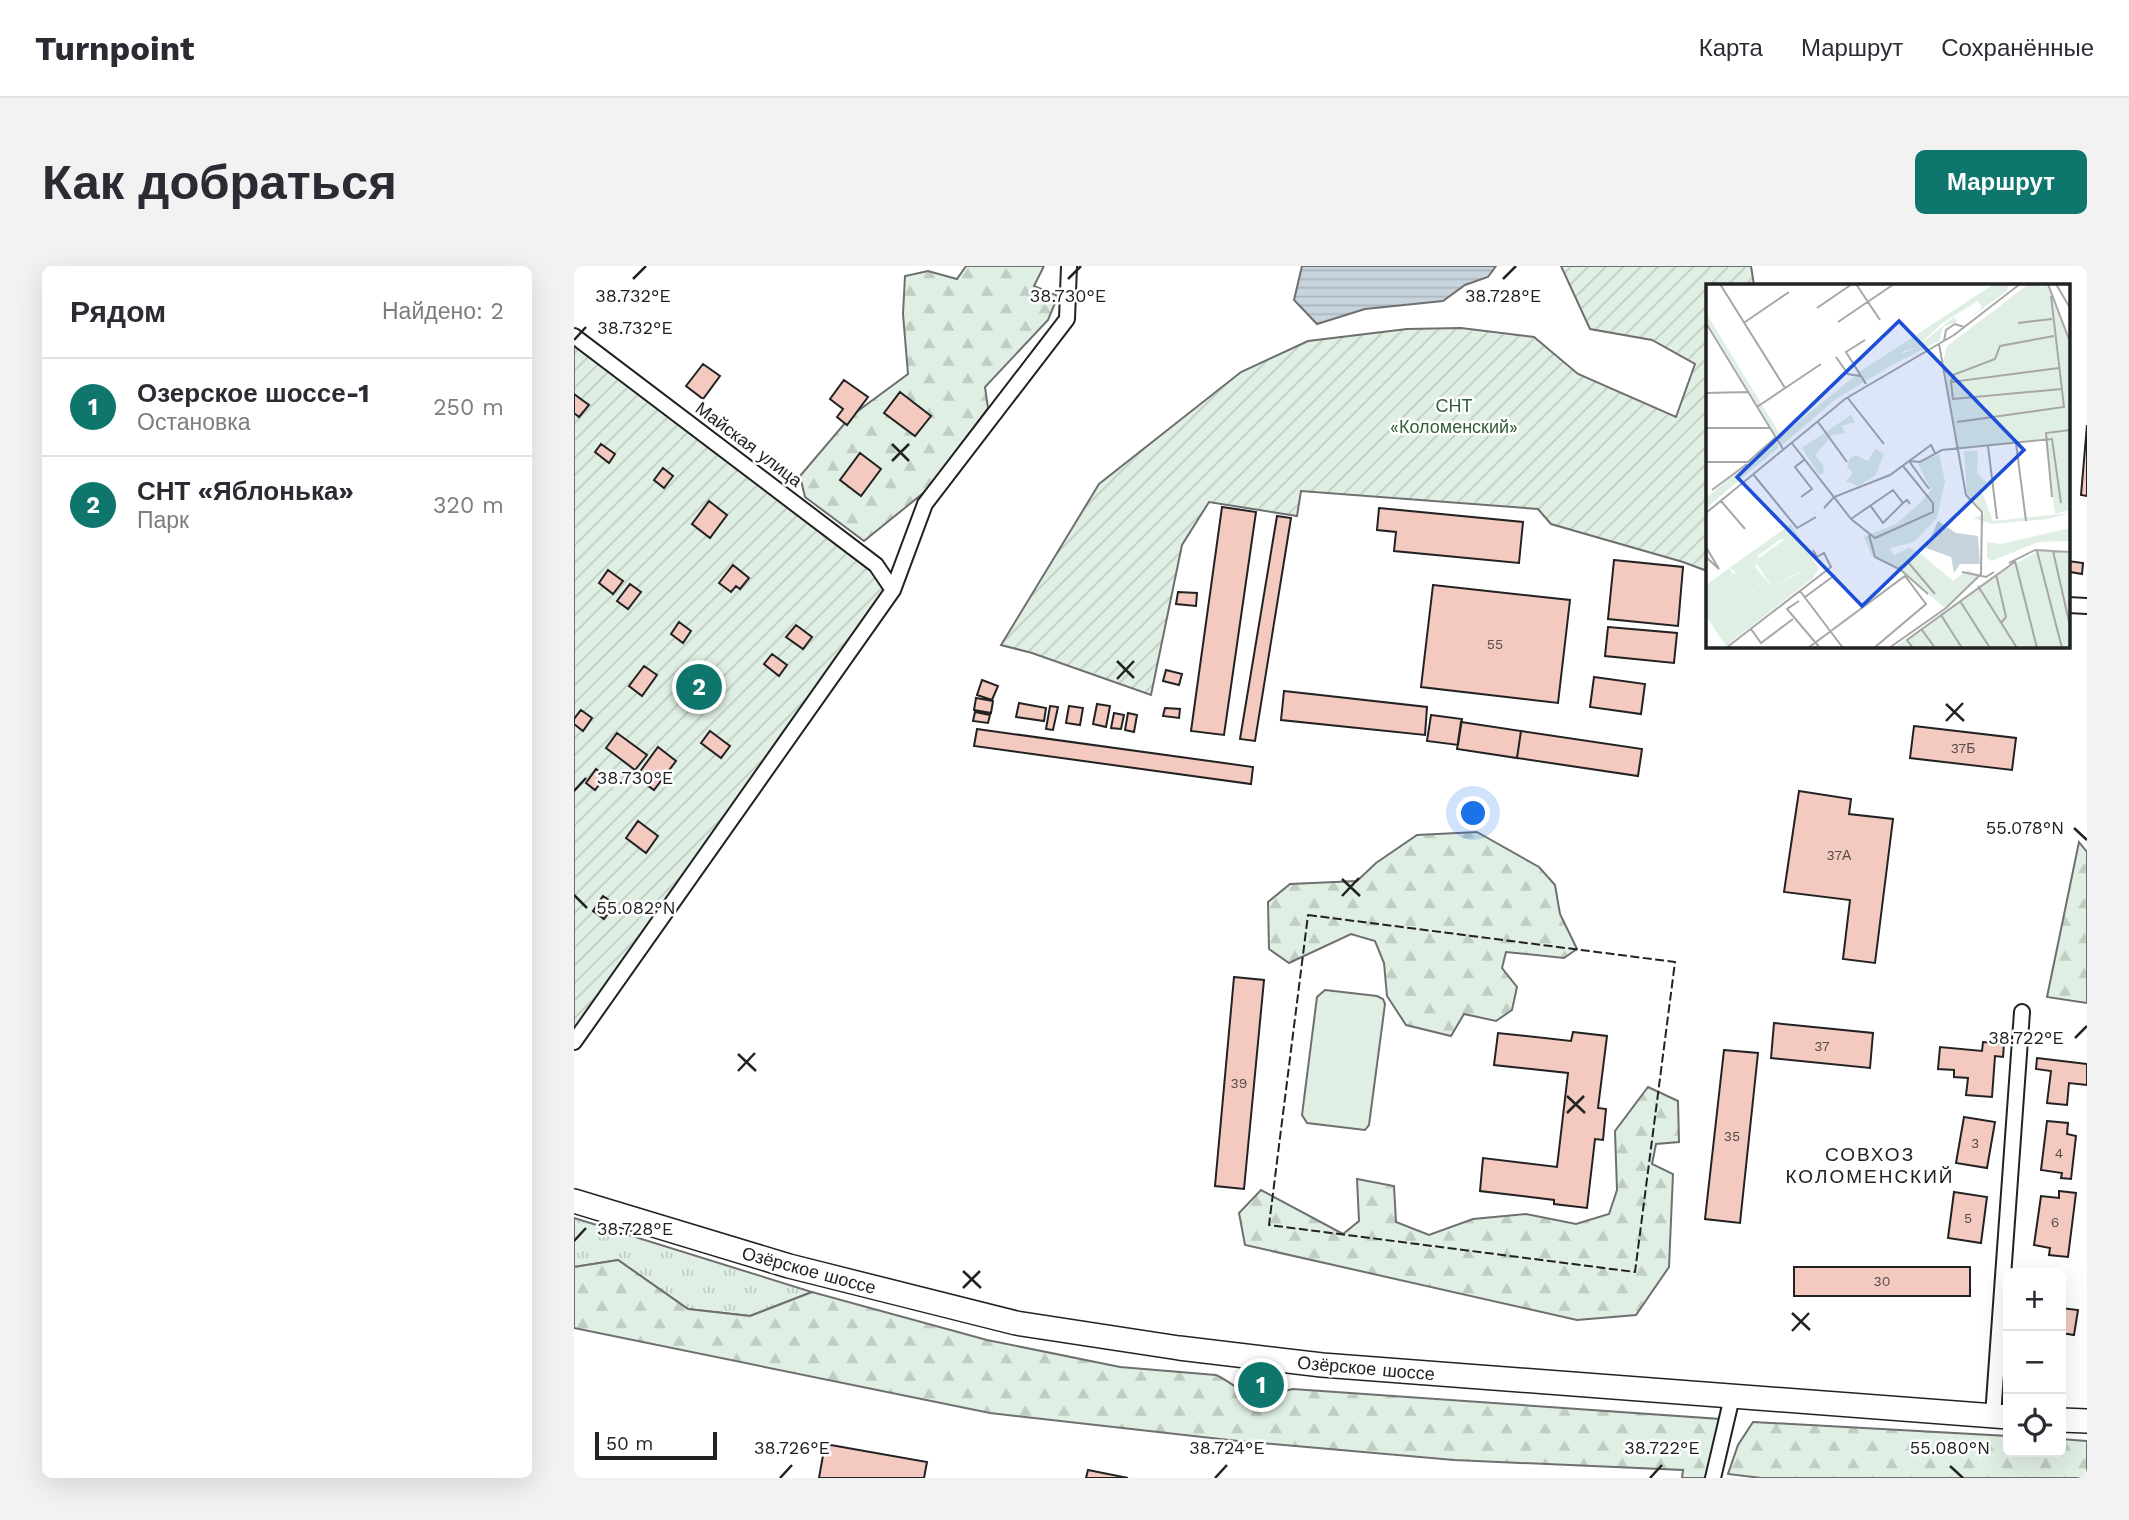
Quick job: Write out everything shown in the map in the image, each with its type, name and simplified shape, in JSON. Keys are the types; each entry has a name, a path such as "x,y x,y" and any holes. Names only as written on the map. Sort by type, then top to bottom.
{"main road":[{"name":"Озёрское шоссе","path":"574,1201 789,1266 1016,1323 1259,1359 2001,1416"},
{"path":"2066,1420 2087,1421"}],"street":[{"path":"574,1042 893,590 925,504 1066,319 1069,266"},
{"name":"Майская улица","path":"574,336 876,565 893,590"},
{"path":"2001,1416 2022,1012"},
{"path":"1713,1478 1732,1397"}],"green space":[{"path":"966,266 1044,266 1034,286 1058,296 1048,320 985,387 988,408 927,490 864,541 805,497 800,476 851,416 908,374 903,314 905,276 928,271 957,279"},
{"name":"СНТ «Коломенский»","path":"1561,266 1751,266 1754,284 1706,284 1706,571 1551,524 1538,509 1301,491 1297,516 1209,502 1182,545 1151,695 1032,653 1001,645 1099,484 1241,372 1308,341 1407,329 1461,328 1534,337 1578,374 1676,417 1695,364 1652,340 1590,329"},
{"path":"574,336 876,565 893,590 574,1042"},
{"path":"1477,832 1539,867 1555,885 1560,914 1577,949 1564,958 1506,952 1502,968 1517,987 1512,1010 1496,1021 1464,1014 1451,1036 1406,1025 1387,996 1384,963 1375,941 1351,934 1289,963 1269,949 1268,902 1290,884 1357,881 1376,863 1417,835"},
{"path":"2079,842 2087,852 2087,1003 2047,997"},
{"path":"1325,990 1377,996 1383,999 1385,1004 1369,1125 1365,1130 1307,1123 1302,1115 1317,997"},
{"path":"1648,1087 1678,1101 1679,1142 1656,1144 1652,1164 1673,1174 1669,1267 1636,1315 1577,1320 1245,1245 1239,1213 1261,1190 1343,1234 1359,1221 1357,1179 1394,1186 1396,1222 1429,1235 1473,1219 1526,1214 1576,1224 1609,1214 1617,1190 1615,1131"},
{"path":"574,1218 812,1292 750,1316 688,1309 618,1260 574,1267"},
{"path":"618,1260 688,1309 750,1316 812,1292 987,1340 1120,1367 1216,1375 1239,1389 1253,1393 1270,1394 1293,1389 1720,1419 1707,1478 1682,1478 1683,1470 1454,1460 1238,1441 990,1413 574,1328 574,1267"},
{"path":"1753,1422 2003,1436 2003,1457 2066,1457 2066,1439 2087,1441 2087,1478 1761,1478 1728,1474 1738,1445"}],"shaded area":[{"path":"1302,266 1496,266 1488,277 1465,285 1443,301 1365,309 1317,324 1294,300"}],"building":[{"path":"703,364 720,376 703,399 686,386"},
{"path":"844,380 868,397 847,425 837,417 843,409 830,399"},
{"path":"900,392 931,416 915,436 884,413"},
{"path":"574,394 589,405 579,417 574,413"},
{"path":"2087,425 2087,496 2081,495"},
{"path":"601,444 615,454 609,463 595,452"},
{"path":"860,453 881,469 861,496 840,480"},
{"path":"663,468 673,476 664,488 654,480"},
{"path":"709,501 727,515 710,538 692,524"},
{"path":"1222,507 1256,512 1224,735 1191,731"},
{"path":"1379,508 1523,522 1519,563 1394,551 1396,532 1377,530"},
{"path":"1277,516 1291,518 1255,741 1240,739"},
{"path":"1614,560 1683,567 1678,626 1608,619"},
{"path":"2070,561 2083,563 2082,574 2070,572"},
{"path":"733,565 749,578 740,589 736,586 731,592 719,583"},
{"path":"608,570 623,581 613,594 599,583"},
{"path":"630,584 641,592 628,609 617,601"},
{"path":"1433,585 1570,600 1558,703 1421,687"},
{"path":"1178,592 1197,593 1196,606 1176,604"},
{"path":"679,622 691,631 683,643 671,634"},
{"path":"796,625 812,637 803,649 786,637"},
{"path":"1608,627 1677,633 1674,663 1605,656"},
{"path":"772,654 787,665 779,676 764,664"},
{"path":"644,666 657,675 642,696 629,686"},
{"path":"1166,670 1182,674 1179,685 1163,681"},
{"path":"1594,677 1645,684 1641,714 1590,707"},
{"path":"982,680 998,686 992,700 977,695"},
{"path":"1284,691 1427,707 1425,735 1281,720"},
{"path":"976,698 993,701 991,713 974,710"},
{"path":"1019,703 1046,708 1044,721 1016,717"},
{"path":"1097,704 1110,706 1106,727 1093,724"},
{"path":"1050,706 1058,707 1053,730 1046,729"},
{"path":"1069,706 1083,708 1080,725 1066,723"},
{"path":"1165,708 1180,709 1179,718 1163,716"},
{"path":"581,710 592,718 583,731 574,724 574,719"},
{"path":"975,712 990,715 988,723 973,721"},
{"path":"1114,713 1124,715 1121,729 1111,728"},
{"path":"1128,713 1137,715 1134,732 1125,730"},
{"path":"1431,715 1462,719 1458,745 1427,741"},
{"path":"1461,722 1521,731 1517,758 1457,749"},
{"path":"1914,726 2016,738 2012,770 1910,758"},
{"path":"977,729 1253,767 1251,784 974,746"},
{"path":"710,731 730,746 721,758 701,743"},
{"path":"1521,731 1642,749 1638,776 1517,758"},
{"path":"617,733 647,755 635,770 606,748"},
{"path":"658,747 676,761 654,790 636,777"},
{"path":"596,769 606,776 595,790 586,783"},
{"path":"1799,791 1851,799 1849,814 1893,819 1875,963 1843,959 1850,900 1784,892"},
{"path":"638,821 658,836 646,853 626,838"},
{"path":"603,896 615,904 604,919 593,911"},
{"path":"1234,977 1264,980 1244,1189 1215,1186"},
{"path":"1774,1023 1873,1033 1870,1068 1771,1058"},
{"path":"1573,1032 1607,1036 1598,1108 1606,1109 1603,1140 1595,1139 1587,1208 1554,1204 1554,1200 1480,1191 1483,1158 1557,1167 1568,1073 1494,1065 1498,1033 1571,1041"},
{"path":"1983,1042 2004,1044 2003,1057 1995,1056 1992,1097 1966,1095 1968,1078 1954,1077 1954,1070 1938,1069 1940,1047 1982,1051"},
{"path":"1724,1050 1758,1053 1740,1223 1705,1219"},
{"path":"2037,1058 2087,1064 2087,1085 2069,1083 2067,1105 2047,1103 2051,1071 2036,1069"},
{"path":"1964,1117 1995,1122 1987,1168 1956,1163"},
{"path":"2047,1121 2068,1123 2067,1134 2076,1136 2071,1179 2061,1178 2062,1173 2041,1170"},
{"path":"2059,1191 2076,1193 2068,1257 2049,1255 2050,1248 2034,1245 2041,1196 2059,1198"},
{"path":"1954,1192 1987,1197 1981,1243 1948,1238"},
{"path":"1794,1267 1970,1267 1970,1296 1794,1296"},
{"path":"2066,1309 2078,1310 2074,1335 2066,1334"},
{"path":"825,1444 927,1462 924,1478 819,1478"},
{"path":"1088,1470 1128,1478 1086,1478"}],"fence":[{"path":"1308,915 1675,962 1635,1272 1269,1225 1308,915"}],"place":[{"name":"СНТ «Яблонька»","path":"699,687"},
{"name":"Озерское шоссе-1","path":"1261,1385"}],"district":[{"name":"СОВХОЗ КОЛОМЕНСКИЙ","path":"1870,1165"}]}
